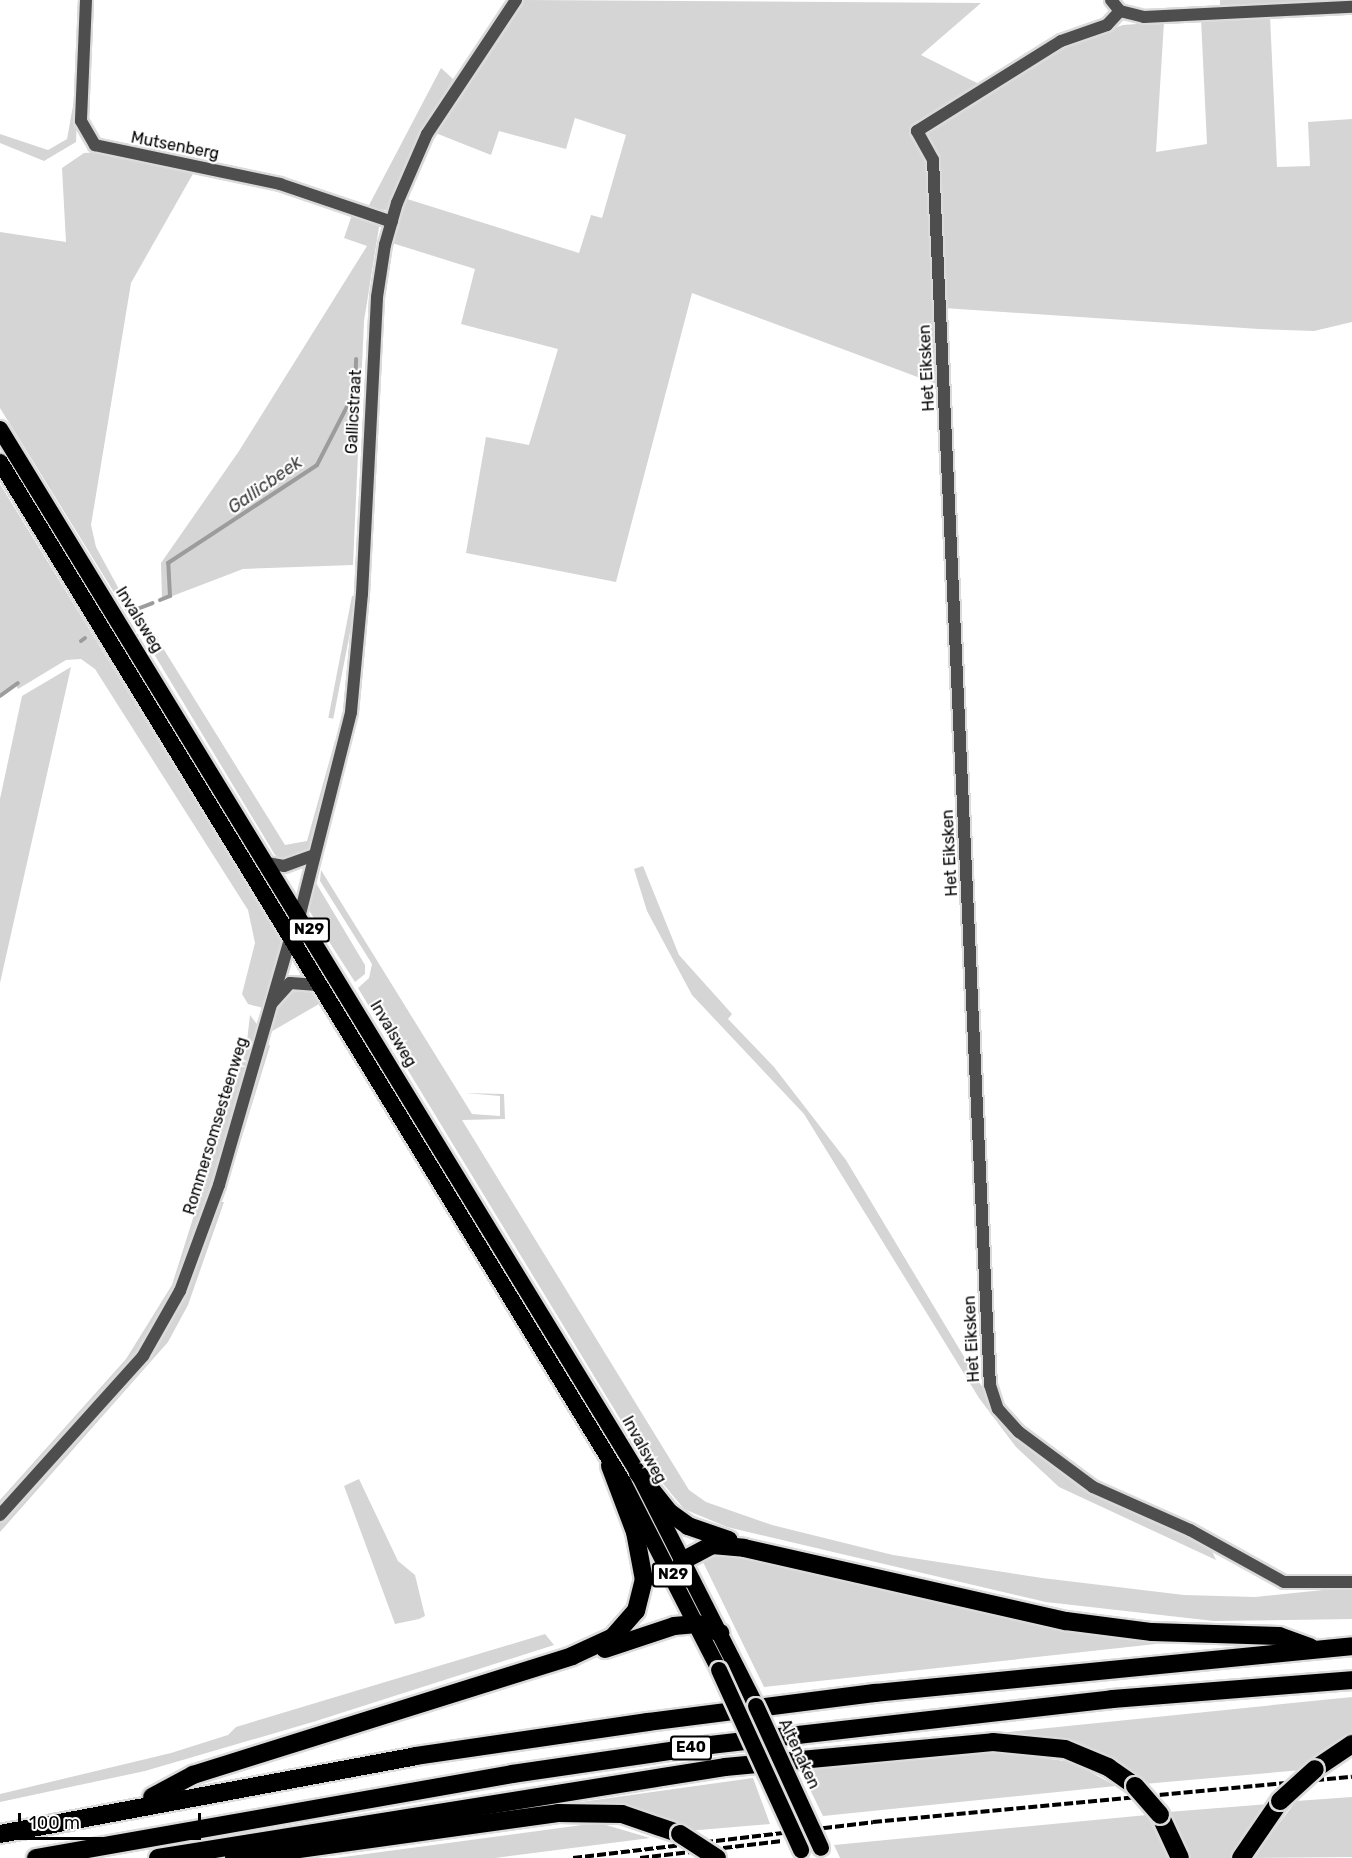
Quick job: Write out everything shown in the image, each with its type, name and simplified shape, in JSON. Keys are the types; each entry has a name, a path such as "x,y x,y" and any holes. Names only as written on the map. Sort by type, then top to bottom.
{"highway":[{"name":"Invalsweg","path":"0,429 300,914 638,1473 737,1667"},
{"name":"Invalsweg","path":"0,462 321,985 610,1467 623,1482 674,1576 802,1854"},
{"path":"572,1656 624,1628 641,1599 642,1556 610,1467"},
{"path":"638,1473 669,1512 688,1526 744,1548"},
{"path":"674,1576 684,1560 712,1545 744,1548 1066,1621 1152,1632 1279,1636 1315,1649"},
{"path":"136,1805 193,1775 572,1656 674,1626 697,1624 720,1633"},
{"name":"E40","path":"0,1834 136,1805 416,1756 648,1722 875,1693 1352,1646"},
{"name":"Altenaken","path":"737,1667 823,1853"},
{"name":"E40","path":"36,1858 488,1778 710,1745 1112,1699 1352,1680"},
{"path":"158,1858 725,1767 993,1742 1065,1749 1108,1767 1135,1786 1160,1815 1180,1858"},
{"path":"1241,1858 1280,1801 1315,1769 1352,1744"},
{"path":"234,1858 558,1813 622,1814 680,1834 717,1858"}],"street":[{"name":"Mutsenberg","path":"86,0 81,121 95,145 280,184 392,222"},
{"name":"Gallicstraat","path":"300,914 351,712 363,594 377,297 392,222 427,134 516,0"},
{"path":"1111,0 1120,11 1144,17 1352,7"},
{"name":"Het Eiksken","path":"1120,11 1107,24 1061,40 917,131 933,160 990,1385 998,1409 1019,1432 1093,1487 1190,1530 1284,1582 1352,1582"},
{"path":"267,862 284,866 314,855"},
{"name":"Rommersomsesteenweg","path":"0,1515 128,1373 166,1318 219,1185 291,936"},
{"name":"Rommersomsesteenweg","path":"271,1004 290,983 321,985"}],"shaded area":[{"path":"524,0 981,3 921,55 983,86 913,129 928,159 939,385 692,293 616,582 466,553 486,437 529,445 558,349 461,324 475,269 392,243 404,198 579,253 591,215 602,218 626,135 575,118 566,149 499,131 491,155 433,132"},
{"path":"1220,0 1352,0 1220,7"},
{"path":"1270,16 1277,167 1310,166 1308,122 1352,119 1352,322 1314,331 944,308 927,140 931,127 1061,46 1123,25 1164,22 1156,152 1207,144 1201,19"},
{"path":"441,68 453,79 407,161 388,210 367,209"},
{"path":"79,73 76,142 44,161 0,143 0,134 48,150 67,139"},
{"path":"102,152 194,172 131,283 91,525 96,547 132,613 128,615 0,408 0,232 66,242 62,168 84,153"},
{"path":"353,212 380,221 364,321 353,565 243,569 162,600 161,563 239,451 367,246 344,238"},
{"path":"0,484 281,941 263,1008 248,1004 242,994 255,943 248,910 95,669 81,659 66,660 18,689 15,684 0,694"},
{"path":"352,596 357,597 333,719 328,718"},
{"path":"145,619 285,845 307,841 335,741 340,747 307,853 282,860 275,855 136,624"},
{"path":"71,667 0,983 0,799 22,696"},
{"path":"643,866 679,955 732,1014 728,1019 774,1067 846,1160 987,1395 1023,1440 1082,1486 1210,1547 1216,1560 1059,1487 1016,1447 979,1398 804,1114 692,995 647,911 634,869"},
{"path":"321,870 472,1114 500,1116 500,1096 465,1093 504,1094 505,1119 462,1120 689,1490 706,1502 772,1525 893,1555 1042,1578 1184,1595 1255,1597 1352,1587 1352,1619 1214,1621 1046,1602 727,1527 684,1509 650,1468 358,988 369,978 372,964 320,881"},
{"path":"313,878 365,965 365,974 355,982 308,909"},
{"path":"297,987 311,989 319,1004 269,1033 283,994"},
{"path":"250,1015 259,1027 182,1277 134,1359 0,1507 0,1500 126,1359 172,1285 246,1050"},
{"path":"266,1042 270,1046 226,1188 224,1186"},
{"path":"218,1202 224,1202 188,1305 168,1342 0,1532 0,1522 113,1398 167,1328"},
{"path":"359,1479 398,1561 415,1575 425,1616 419,1619 395,1624 344,1486"},
{"path":"717,1550 1008,1618 1165,1643 764,1687 701,1558"},
{"path":"545,1634 554,1645 316,1721 145,1771 0,1802 0,1794 171,1753 228,1735 236,1727"},
{"path":"1352,1697 1352,1734 1302,1770 1144,1784 1115,1760 1067,1740 989,1734"},
{"path":"1000,1752 1072,1762 1116,1786 823,1816 801,1771"},
{"path":"753,1778 770,1824 687,1831 665,1819 619,1806 552,1806"},
{"path":"1352,1797 1352,1857 1253,1858 1296,1801"},
{"path":"1269,1804 1233,1858 1187,1858 1168,1812"},
{"path":"1147,1815 1168,1858 840,1858 834,1845"},
{"path":"582,1825 606,1825 650,1838 495,1858 336,1858"}],"waterway":[{"name":"Gallicbeek","path":"160,600 170,596 168,563 317,465 355,391 356,359"},
{"name":"Gallicbeek","path":"132,611 153,603"},
{"name":"Gallicbeek","path":"81,641 85,638"},
{"name":"Gallicbeek","path":"0,696 18,683"}],"railway":[{"path":"573,1858 873,1822 1352,1777"},
{"path":"640,1858 782,1841"}]}
